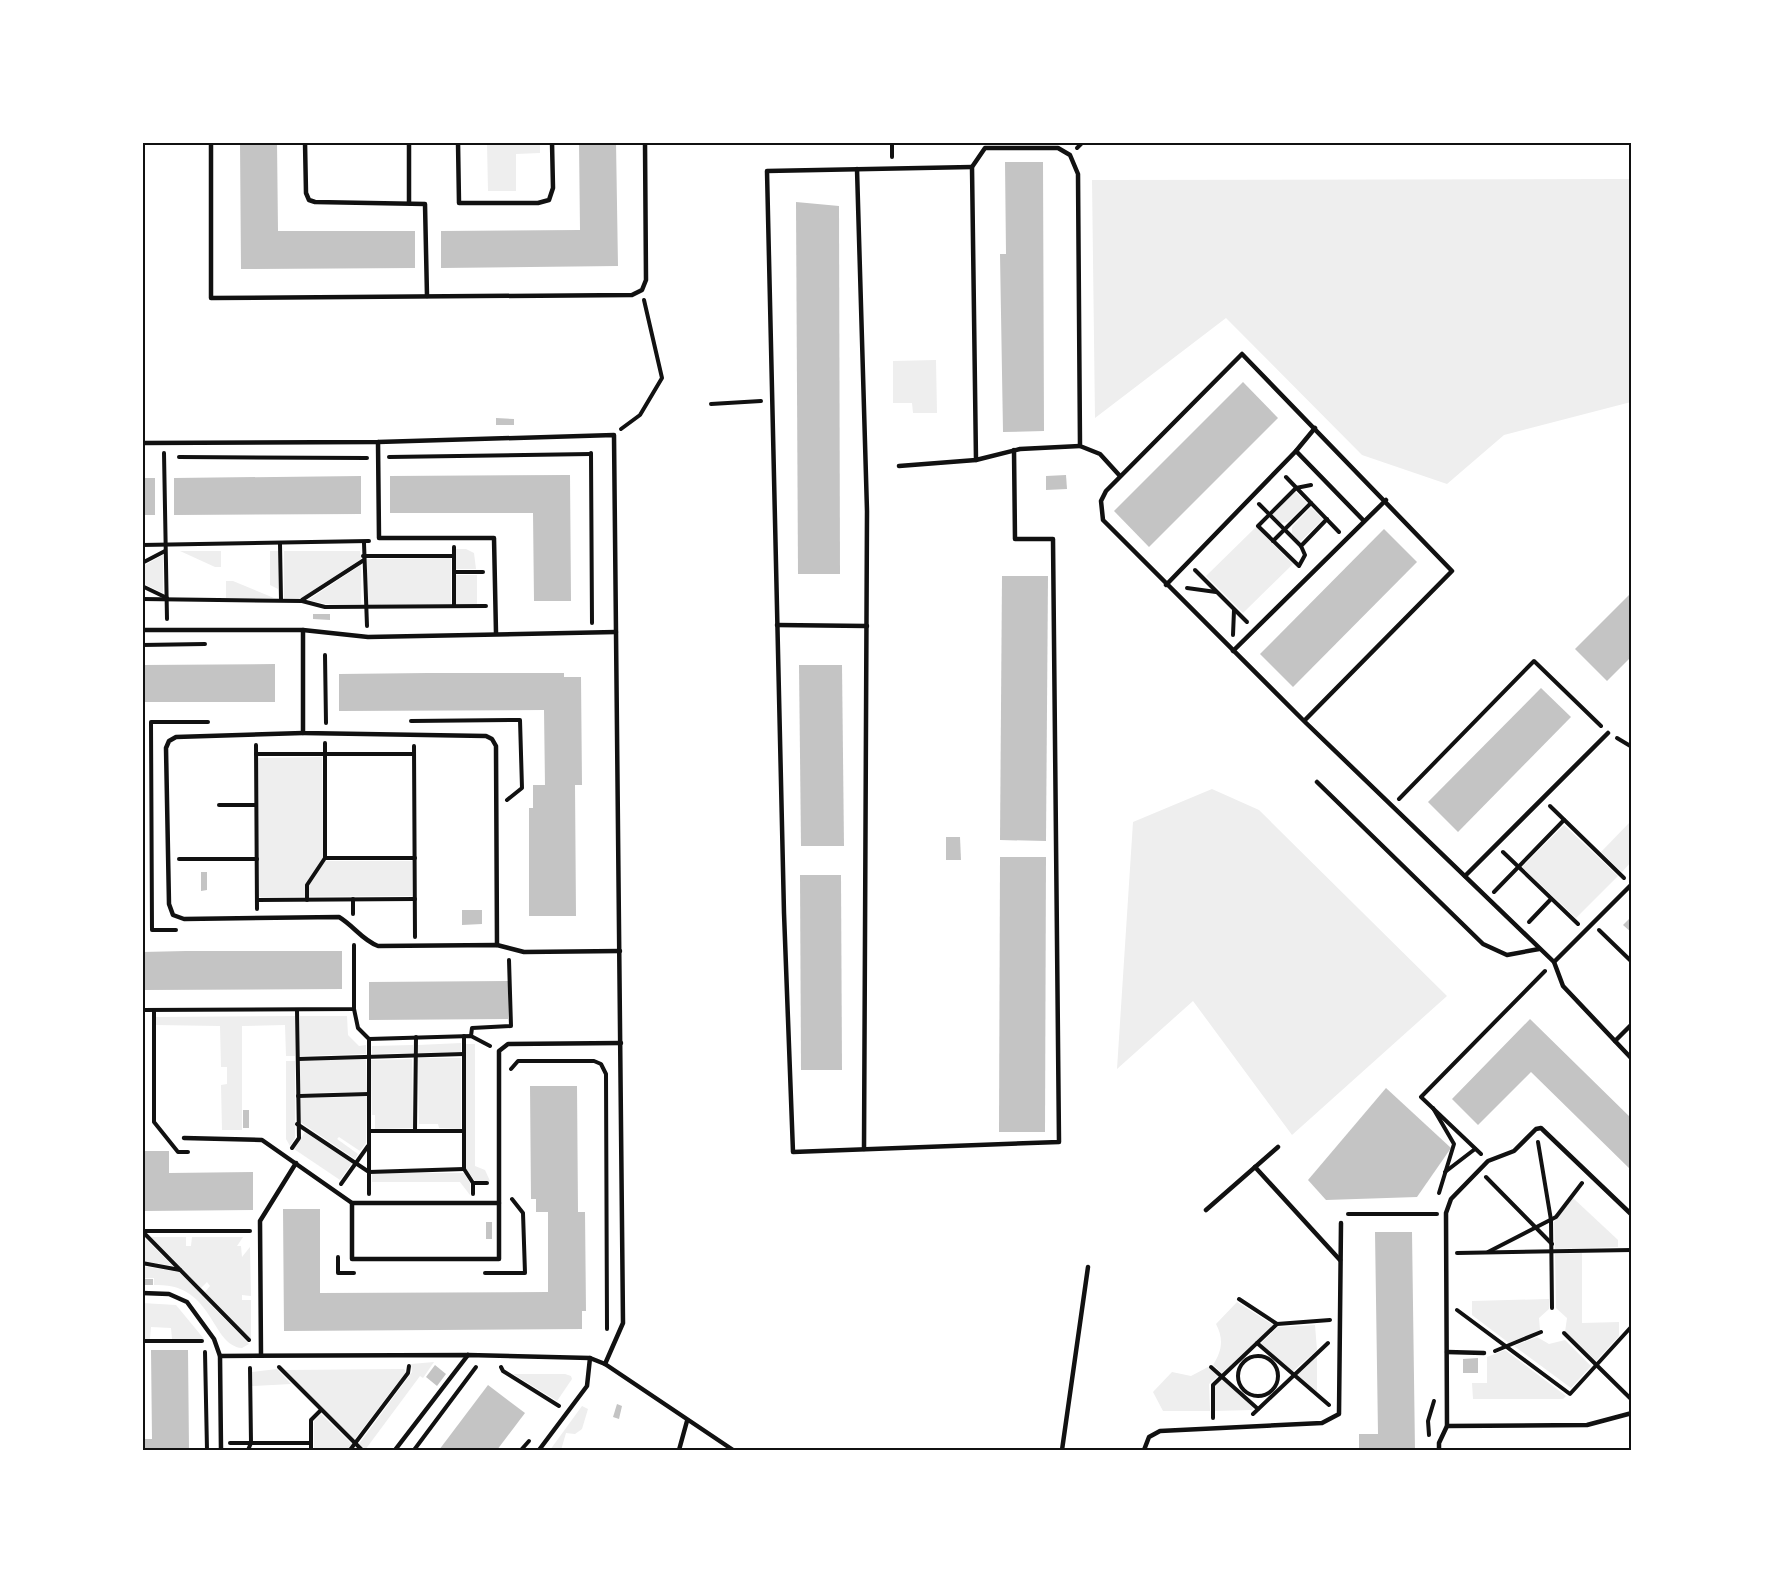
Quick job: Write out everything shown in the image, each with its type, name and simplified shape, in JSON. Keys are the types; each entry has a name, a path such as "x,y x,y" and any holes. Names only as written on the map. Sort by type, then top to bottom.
{"lane":[{"path":"212,142 211,298 632,295 642,290 646,280 645,142"},
{"path":"305,142 306,194 309,200 425,204 427,296"},
{"path":"409,142 409,203"},
{"path":"458,142 459,203 538,204 549,200 553,188 552,142"},
{"path":"976,460 972,167 985,148 1058,148 1070,155 1078,174 1080,446"},
{"path":"972,167 767,171 777,625 793,1152 1059,1142 1053,539 1015,540 1014,450"},
{"path":"858,169 867,511 864,1149"},
{"path":"1304,721 1452,571 1386,500 1242,354 1106,491 1101,501 1102,520 1304,721 1554,962 1563,986 1632,1059"},
{"path":"1166,585 1278,470 1315,428"},
{"path":"142,443 378,442 614,435 623,1323 605,1364"},
{"path":"378,442 379,538 494,538 496,633"},
{"path":"899,466 976,460 1014,450 1080,446 1100,454 1120,476"},
{"path":"1296,451 1364,521"},
{"path":"1233,651 1386,500"},
{"path":"777,625 867,626"},
{"path":"142,630 303,630 368,637 616,632"},
{"path":"303,630 303,733"},
{"path":"497,945 496,746 486,736 414,733 303,733 176,737 169,741 166,748 169,904 173,915 184,919 339,917 354,926 367,942 378,946 497,945 524,952 620,951"},
{"path":"1465,876 1608,733"},
{"path":"1317,782 1483,944 1507,956 1539,948"},
{"path":"1554,962 1631,884"},
{"path":"1614,1041 1632,1024"},
{"path":"352,1203 352,1259 499,1259 499,1051 508,1044 621,1043"},
{"path":"1439,1450 1439,1443 1447,1426 1446,1213 1451,1198 1488,1161 1514,1150 1536,1129 1541,1128 1547,1130 1632,1215"},
{"path":"184,1138 262,1140 352,1203 499,1203"},
{"path":"1206,1210 1278,1147"},
{"path":"261,1355 260,1221 296,1163"},
{"path":"1255,1167 1340,1261"},
{"path":"1144,1450 1149,1437 1160,1431 1322,1423 1339,1414 1341,1223"},
{"path":"1062,1450 1088,1267"},
{"path":"142,1293 169,1294 187,1302 214,1339 220,1356 221,1450"},
{"path":"1447,1352 1484,1353"},
{"path":"220,1356 468,1355 590,1358 605,1364 733,1450"},
{"path":"395,1450 468,1355"},
{"path":"539,1450 587,1386 590,1358"},
{"path":"1447,1426 1587,1425 1632,1413"},
{"path":"679,1450 687,1421"}],"path":[{"path":"614,435 640,415 662,378 642,290"},
{"path":"711,404 772,401"},
{"path":"591,435 592,633"},
{"path":"164,443 167,630"},
{"path":"1278,470 1346,539"},
{"path":"1252,496 1269,514 1284,530 1301,546 1305,555 1299,566 1258,526 1269,514 1296,488 1311,485"},
{"path":"1274,541 1311,503"},
{"path":"1301,546 1327,519"},
{"path":"142,544 364,543 379,538"},
{"path":"454,538 454,606"},
{"path":"364,543 364,606 368,637"},
{"path":"280,544 282,600"},
{"path":"142,563 165,551"},
{"path":"302,601 363,558 454,556"},
{"path":"1188,564 1254,629"},
{"path":"454,572 495,572"},
{"path":"142,586 167,599"},
{"path":"142,599 282,600 302,601 325,607 495,606"},
{"path":"1233,651 1234,609"},
{"path":"308,918 307,885 325,858 325,655"},
{"path":"1393,805 1534,661 1608,733 1632,747"},
{"path":"406,721 520,720 522,788 507,798 507,810"},
{"path":"303,722 337,721"},
{"path":"188,930 152,930 151,722 209,722"},
{"path":"414,733 415,947"},
{"path":"256,735 257,918"},
{"path":"256,754 414,754"},
{"path":"1543,799 1631,884"},
{"path":"219,805 256,805"},
{"path":"1488,899 1564,820"},
{"path":"1496,845 1585,931"},
{"path":"325,858 415,858"},
{"path":"169,859 256,860"},
{"path":"257,900 415,898"},
{"path":"353,899 354,1009 358,1028 369,1039 369,1203"},
{"path":"1520,931 1551,899"},
{"path":"1592,923 1632,962"},
{"path":"347,940 354,949"},
{"path":"471,1036 472,1028 511,1026 509,948"},
{"path":"1488,1161 1421,1097 1554,962"},
{"path":"142,1011 354,1009"},
{"path":"286,1156 299,1138 297,1010"},
{"path":"464,1036 464,1169 473,1183 472,1203"},
{"path":"369,1039 471,1036 499,1051 512,1066"},
{"path":"415,1131 416,1037"},
{"path":"298,1059 464,1054"},
{"path":"298,1096 369,1094"},
{"path":"297,1124 369,1172 464,1169"},
{"path":"1536,1129 1551,1220 1552,1308"},
{"path":"369,1131 464,1131"},
{"path":"336,1192 369,1145"},
{"path":"1444,1172 1474,1149"},
{"path":"1479,1170 1553,1245"},
{"path":"1486,1253 1551,1220 1590,1173"},
{"path":"1341,1223 1340,1214 1446,1213"},
{"path":"142,1231 260,1231"},
{"path":"1447,1253 1632,1250"},
{"path":"142,1263 181,1270"},
{"path":"1239,1299 1277,1324 1340,1319"},
{"path":"1447,1302 1570,1394 1632,1326"},
{"path":"1213,1428 1213,1385 1242,1360 1277,1324"},
{"path":"1484,1353 1506,1347 1541,1332"},
{"path":"1239,1427 1273,1391 1340,1333"},
{"path":"1564,1333 1632,1400"},
{"path":"142,1341 205,1341 207,1450"},
{"path":"1257,1343 1273,1360 1339,1414"},
{"path":"350,1450 408,1373 410,1355"},
{"path":"1242,1360 1258,1356 1273,1360"},
{"path":"1242,1360 1238,1377 1243,1392"},
{"path":"1273,1360 1277,1375 1273,1391"},
{"path":"414,1450 478,1365 486,1367"},
{"path":"268,1367 278,1366"},
{"path":"1211,1367 1243,1392 1258,1409"},
{"path":"248,1450 251,1443 250,1368 259,1368"},
{"path":"495,1369 503,1371"},
{"path":"1243,1392 1260,1396 1273,1391"},
{"path":"311,1450 311,1419 321,1410"},
{"path":"221,1443 311,1443"}],"shaded area":[{"path":"487,143 540,143 540,153 516,154 516,191 488,191"},
{"path":"1631,179 1631,402 1504,435 1447,484 1362,455 1226,318 1095,418 1092,180"},
{"path":"936,360 937,413 913,413 912,403 893,403 893,361"},
{"path":"1295,491 1307,503 1288,522 1281,523 1272,515"},
{"path":"1311,507 1323,519 1300,542 1292,533 1292,527"},
{"path":"1256,527 1293,564 1243,613 1206,576"},
{"path":"456,549 466,549 474,553 476,569 456,569"},
{"path":"180,551 221,551 221,567 215,567"},
{"path":"270,551 278,551 278,589 270,585"},
{"path":"284,551 360,551 361,559 300,599 284,599"},
{"path":"163,555 163,593 142,583 143,566"},
{"path":"451,558 451,604 367,605 367,559"},
{"path":"361,565 361,604 326,604 308,600"},
{"path":"456,575 477,575 477,604 456,604"},
{"path":"226,581 233,581 274,598 226,598"},
{"path":"322,757 323,861 412,861 412,896 259,897 258,758"},
{"path":"1212,789 1259,810 1447,996 1292,1135 1193,1001 1117,1069 1133,822"},
{"path":"1631,821 1631,862 1622,872 1601,852"},
{"path":"1564,825 1618,876 1576,918 1522,867"},
{"path":"295,1016 295,1056 286,1056 285,1025 242,1026 242,1130 222,1130 221,1085 227,1084 227,1067 221,1067 220,1026 156,1025 156,1017"},
{"path":"300,1016 347,1016 348,1035 359,1046 366,1045 366,1054 300,1056"},
{"path":"461,1043 461,1052 418,1053 418,1045"},
{"path":"466,1044 475,1044 475,1166 485,1170 490,1181 475,1181 466,1169"},
{"path":"413,1045 413,1053 372,1054 372,1046"},
{"path":"418,1058 461,1058 461,1129 439,1128 438,1124 419,1124"},
{"path":"366,1059 367,1092 300,1093 299,1061"},
{"path":"412,1059 413,1128 375,1129 375,1115 372,1115 371,1060"},
{"path":"286,1061 295,1061 295,1138 290,1146 286,1139"},
{"path":"367,1097 366,1143 360,1151 339,1137 337,1139 358,1154 355,1159 300,1122 300,1098"},
{"path":"305,1132 352,1163 340,1180 294,1149"},
{"path":"372,1173 464,1173 470,1183 470,1195 460,1182 372,1182"},
{"path":"1573,1198 1618,1240 1618,1247 1555,1249 1554,1222"},
{"path":"144,1237 173,1266 143,1261"},
{"path":"151,1237 186,1237 186,1246 191,1246 192,1237 243,1237 237,1246 241,1246 242,1257 250,1247 251,1296 242,1295 242,1300 251,1300 251,1339 205,1292 210,1286 207,1282 201,1288"},
{"path":"1582,1253 1582,1323 1619,1322 1619,1336 1596,1361 1565,1332 1567,1318 1556,1308 1555,1254"},
{"path":"142,1266 179,1272 249,1344 242,1348 231,1344 200,1303 189,1293 174,1287 154,1285 154,1278 143,1278"},
{"path":"1549,1299 1549,1309 1539,1318 1540,1330 1509,1343 1472,1315 1472,1301"},
{"path":"1237,1302 1273,1325 1222,1373 1213,1365 1221,1345 1216,1324"},
{"path":"142,1303 176,1305 204,1339 172,1339 171,1328 151,1327 150,1339 143,1339"},
{"path":"1315,1325 1317,1350 1292,1372 1260,1344 1278,1327"},
{"path":"1537,1337 1549,1344 1565,1340 1591,1366 1571,1388 1514,1346"},
{"path":"1505,1350 1566,1396 1563,1399 1473,1399 1472,1383 1487,1383 1487,1357"},
{"path":"1317,1357 1317,1394 1296,1376"},
{"path":"434,1362 423,1378 420,1376 365,1450 359,1444 412,1372 411,1364"},
{"path":"1208,1367 1218,1376 1209,1384 1210,1411 1163,1411 1153,1392 1172,1372 1191,1376"},
{"path":"277,1369 291,1384 252,1386 252,1372"},
{"path":"404,1369 406,1372 354,1440 285,1370"},
{"path":"513,1374 565,1374 571,1376 572,1379 557,1401"},
{"path":"1222,1379 1254,1408 1252,1410 1215,1411 1215,1385"},
{"path":"582,1406 588,1409 582,1429 575,1434 566,1433 561,1450 550,1450"},
{"path":"321,1414 352,1444 347,1450 314,1450 314,1421"}],"building":[{"path":"240,142 277,142 278,231 415,231 415,268 241,269"},
{"path":"579,142 616,142 618,266 441,268 441,231 580,230"},
{"path":"1005,162 1043,162 1044,431 1003,432 1000,254 1006,254"},
{"path":"796,202 839,206 840,574 798,574"},
{"path":"1243,382 1278,418 1149,547 1114,511"},
{"path":"496,418 514,419 514,425 496,425"},
{"path":"570,475 571,601 534,601 533,513 390,513 390,476"},
{"path":"1066,475 1067,489 1046,490 1046,476"},
{"path":"361,476 361,514 174,515 174,478"},
{"path":"142,478 155,478 155,515 142,515"},
{"path":"1384,529 1417,562 1293,687 1260,654"},
{"path":"1002,576 1048,576 1046,841 1000,840"},
{"path":"1632,592 1632,656 1607,681 1575,649"},
{"path":"313,614 330,614 330,620 313,619"},
{"path":"275,664 275,702 142,702 142,665"},
{"path":"799,665 842,665 844,846 801,846"},
{"path":"564,673 564,677 581,677 582,785 575,785 576,916 529,916 529,808 533,808 533,785 545,785 544,710 339,711 339,674"},
{"path":"1541,688 1571,717 1458,832 1428,802"},
{"path":"946,837 960,837 961,860 946,860"},
{"path":"1000,857 1046,857 1045,1132 999,1132"},
{"path":"201,872 207,872 207,890 201,891"},
{"path":"800,875 841,875 842,1070 801,1070"},
{"path":"462,910 482,910 482,924 462,925"},
{"path":"1632,916 1632,933 1623,925"},
{"path":"342,951 342,989 142,990 142,952"},
{"path":"508,981 508,1019 369,1020 369,982"},
{"path":"1530,1019 1632,1119 1632,1171 1531,1072 1478,1125 1452,1099"},
{"path":"530,1086 577,1086 578,1212 585,1212 586,1311 582,1311 582,1329 284,1331 283,1209 320,1209 320,1293 548,1292 548,1212 536,1212 536,1199 531,1199"},
{"path":"1386,1088 1451,1148 1417,1197 1326,1200 1308,1180"},
{"path":"243,1110 249,1110 249,1128 243,1128"},
{"path":"142,1151 169,1151 169,1173 253,1172 253,1210 142,1211"},
{"path":"486,1222 492,1222 492,1239 486,1239"},
{"path":"1375,1232 1412,1232 1415,1450 1359,1450 1359,1434 1378,1434"},
{"path":"142,1279 153,1279 153,1285 142,1285"},
{"path":"151,1350 188,1350 189,1450 142,1450 142,1439 152,1439"},
{"path":"1478,1358 1478,1373 1463,1373 1463,1359"},
{"path":"435,1365 446,1374 437,1386 426,1377"},
{"path":"488,1385 525,1413 497,1450 439,1450"},
{"path":"617,1404 622,1406 619,1419 613,1417"},
{"path":"1483,1448 1521,1448 1521,1450 1484,1450"}]}
